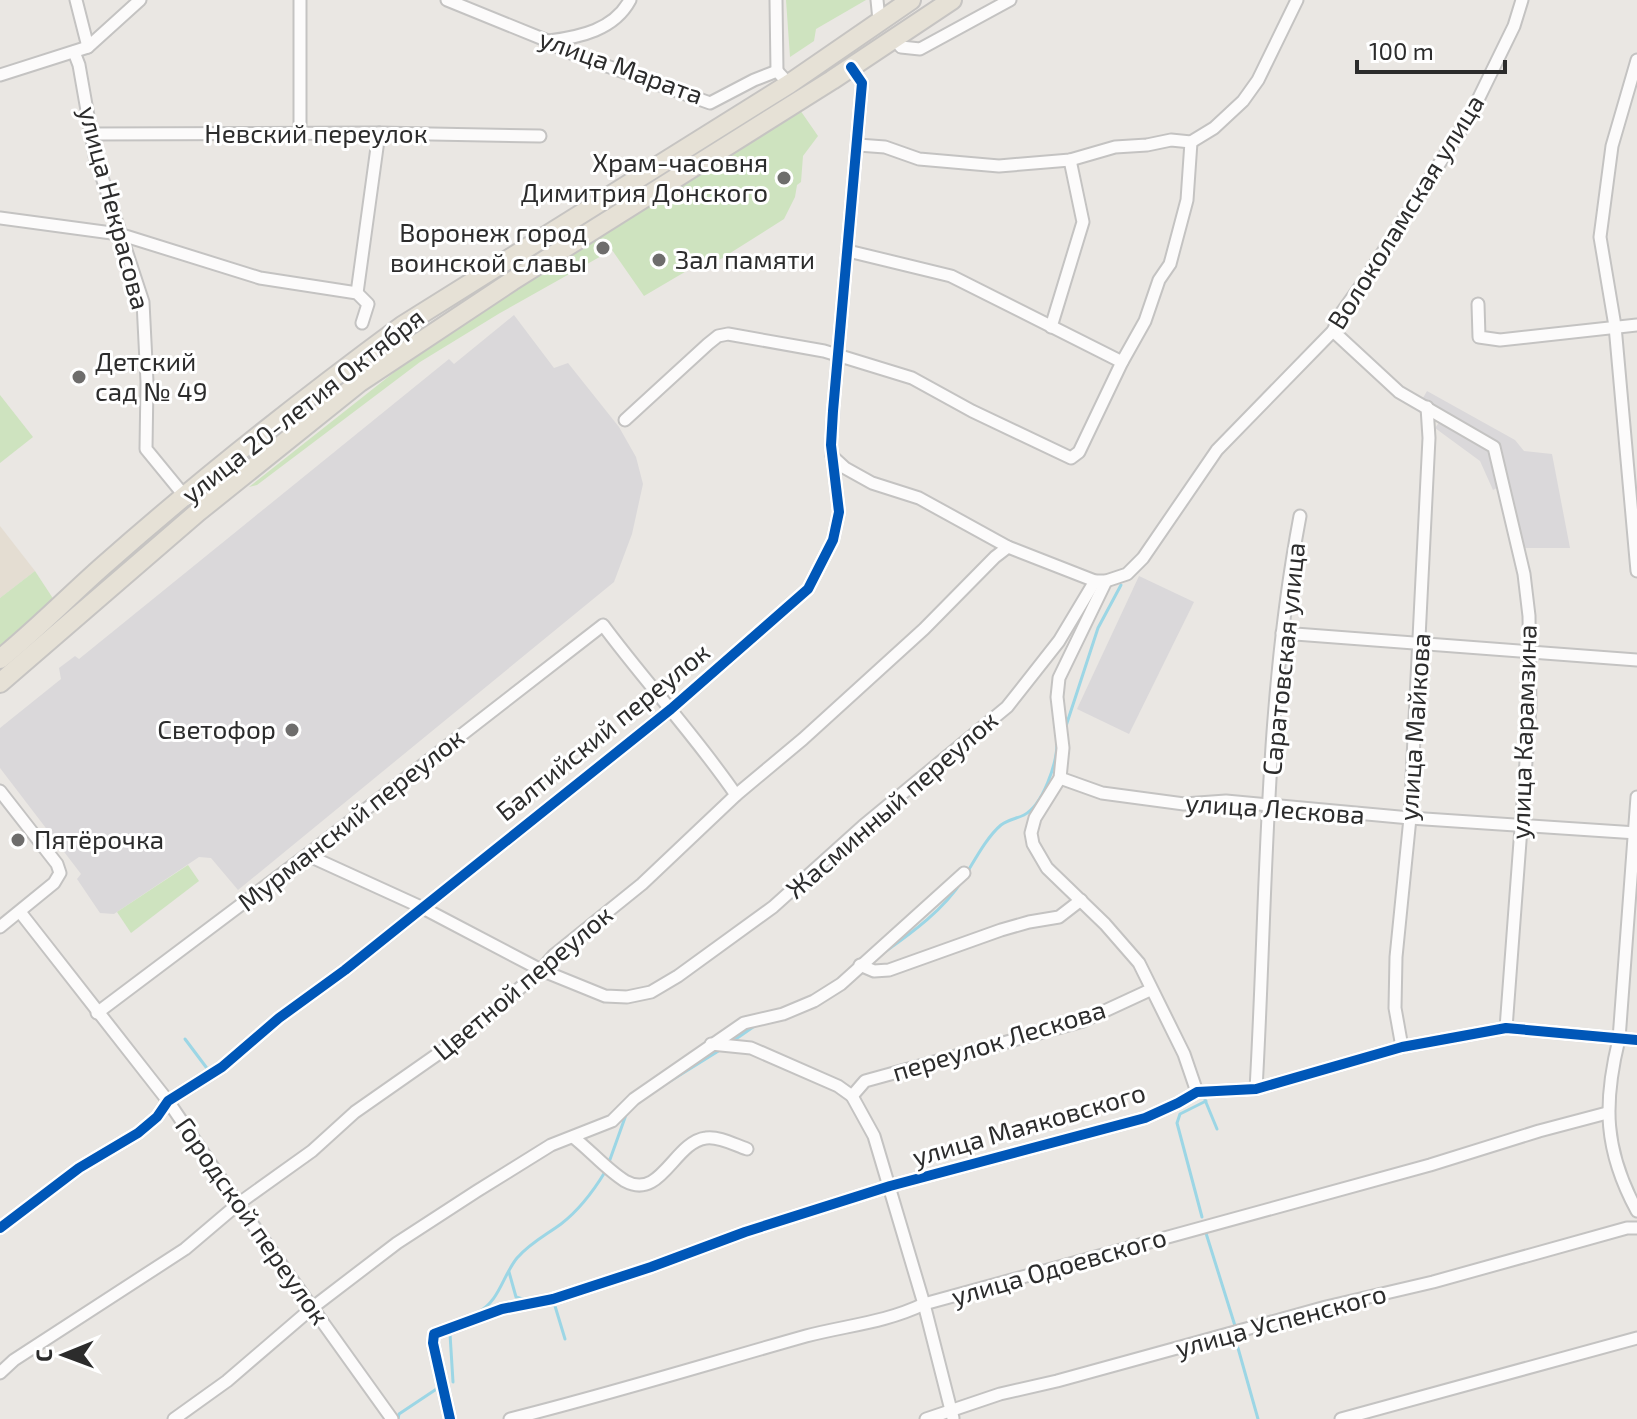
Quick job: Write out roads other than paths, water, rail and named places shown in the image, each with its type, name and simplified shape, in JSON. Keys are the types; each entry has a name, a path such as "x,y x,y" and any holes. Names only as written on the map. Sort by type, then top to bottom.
{"main road":[{"name":"улица 20-летия Октября","path":"0,659 185,496 402,326 783,77 911,0"},
{"name":"улица 20-летия Октября","path":"0,683 198,512 360,382 952,0"}],"street":[{"path":"76,0 88,47"},
{"path":"0,75 88,47 140,0"},
{"path":"300,0 300,135"},
{"name":"улица Марата","path":"447,0 548,41 565,51 710,103 754,80 783,77"},
{"path":"548,41 574,38 606,26 622,14 630,0"},
{"path":"776,0 783,77"},
{"path":"877,0 879,20"},
{"path":"894,38 901,47 920,49 1010,0"},
{"path":"858,145 885,147 919,159 999,166 1070,160 1115,147 1171,140 1191,142 1214,128 1243,101 1258,80 1297,0"},
{"name":"Волоколамская улица","path":"1100,581 1127,574 1143,558 1217,450 1333,331 1342,312 1475,107 1514,26 1522,0"},
{"name":"улица Некрасова","path":"74,52 95,156 143,302 146,449 198,512"},
{"path":"1637,60 1612,146 1600,233 1615,326 1637,571"},
{"name":"Балтийский переулок","path":"0,1228 79,1168 138,1133 157,1117 168,1101 222,1067 671,709 808,589 833,540 839,512 832,456 837,356 862,83 851,67"},
{"path":"357,293 379,133"},
{"name":"Невский переулок","path":"92,134 540,136"},
{"path":"625,420 718,336 728,334 824,351 912,378 972,411 1071,458 1079,452 1145,321 1159,280 1170,264 1187,200 1191,142"},
{"path":"1051,327 1083,222 1070,160"},
{"path":"0,218 119,234 260,278 357,293 368,304 362,323"},
{"path":"848,251 951,276 1122,362"},
{"path":"1478,304 1479,337 1500,340 1637,325"},
{"name":"улица Карамзина","path":"1333,331 1399,392 1494,447 1524,574 1529,616 1530,708 1506,1028"},
{"name":"улица Майкова","path":"1402,1047 1395,1008 1396,957 1410,818 1421,644 1429,438 1427,407"},
{"path":"832,456 845,468 872,483 919,498 1008,547 1100,581 1059,678 1057,697 1063,748 1060,778 1035,818 1031,833 1033,844 1047,868 1139,963 1184,1054 1197,1092"},
{"name":"Саратовская улица","path":"1256,1089 1271,740 1282,633 1300,516"},
{"name":"Цветной переулок","path":"0,1373 14,1360 185,1249 238,1204 312,1151 355,1112 465,1035 541,970 554,955 642,884 736,795 924,629 1008,547"},
{"name":"Жасминный переулок","path":"541,970 605,996 627,997 651,992 678,976 773,907 863,826 1007,707 1059,641 1100,581"},
{"name":"Мурманский переулок","path":"97,1013 307,855 603,625 641,677 671,709"},
{"path":"1282,633 1637,660"},
{"path":"671,709 704,748 736,795"},
{"name":"улица Лескова","path":"1060,778 1102,793 1184,804 1226,801 1410,818 1636,833"},
{"path":"0,791 57,864 60,873 54,883 0,927"},
{"path":"1637,797 1619,1039 1610,1076 1607,1113 1617,1159 1637,1211"},
{"path":"307,855 421,907 541,970"},
{"path":"174,1419 227,1381 312,1308 397,1243 551,1145 612,1121 634,1099 744,1023 783,1014 814,1001 841,984 964,873"},
{"path":"860,965 874,971 889,970 1001,930 1059,917 1081,900"},
{"name":"Городской переулок","path":"20,912 168,1101 392,1419"},
{"name":"переулок Лескова","path":"852,1096 865,1081 1083,1021 1150,990"},
{"name":"улица Маяковского","path":"450,1419 433,1343 434,1334 502,1309 553,1299 745,1232 890,1186 1145,1118 1197,1092 1256,1089 1402,1047 1506,1028 1637,1040"},
{"path":"711,1046 751,1048 838,1086 852,1096 874,1136 890,1186 952,1416"},
{"name":"улица Одоевского","path":"510,1419 631,1389 809,1335 896,1317 924,1304 1430,1165 1607,1113"},
{"path":"573,1137 627,1182 645,1184 656,1180 687,1146 704,1138 747,1149"},
{"name":"улица Успенского","path":"926,1419 952,1416 1000,1394 1326,1307 1433,1282 1627,1228 1637,1228"},
{"path":"1341,1419 1637,1338"}],"waterway":[{"path":"1066,726 1098,628 1121,585"},
{"path":"968,871 996,830 1007,821 1024,815 1037,802 1052,772 1057,743"},
{"path":"886,951 937,910 962,881"},
{"path":"847,986 858,975"},
{"path":"733,1041 756,1025"},
{"path":"185,1039 209,1071"},
{"path":"659,1088 720,1050"},
{"path":"1205,1100 1217,1129"},
{"path":"1202,1217 1177,1123 1180,1114 1206,1101"},
{"path":"608,1165 627,1112"},
{"path":"478,1312 491,1302 517,1258 574,1213 605,1172"},
{"path":"1205,1230 1236,1329"},
{"path":"509,1272 516,1297 526,1300"},
{"path":"555,1306 565,1339"},
{"path":"450,1334 453,1382"},
{"path":"1238,1348 1258,1419"},
{"path":"398,1419 399,1414 438,1388"}],"place":[{"name":"Храм-часовня Димитрия Донского","path":"784,178"},
{"name":"Воронеж город воинской славы","path":"603,248"},
{"name":"Зал памяти","path":"659,260"},
{"name":"Детский сад № 49","path":"79,377"},
{"name":"Светофор","path":"292,730"},
{"name":"Пятёрочка","path":"18,840"}]}
